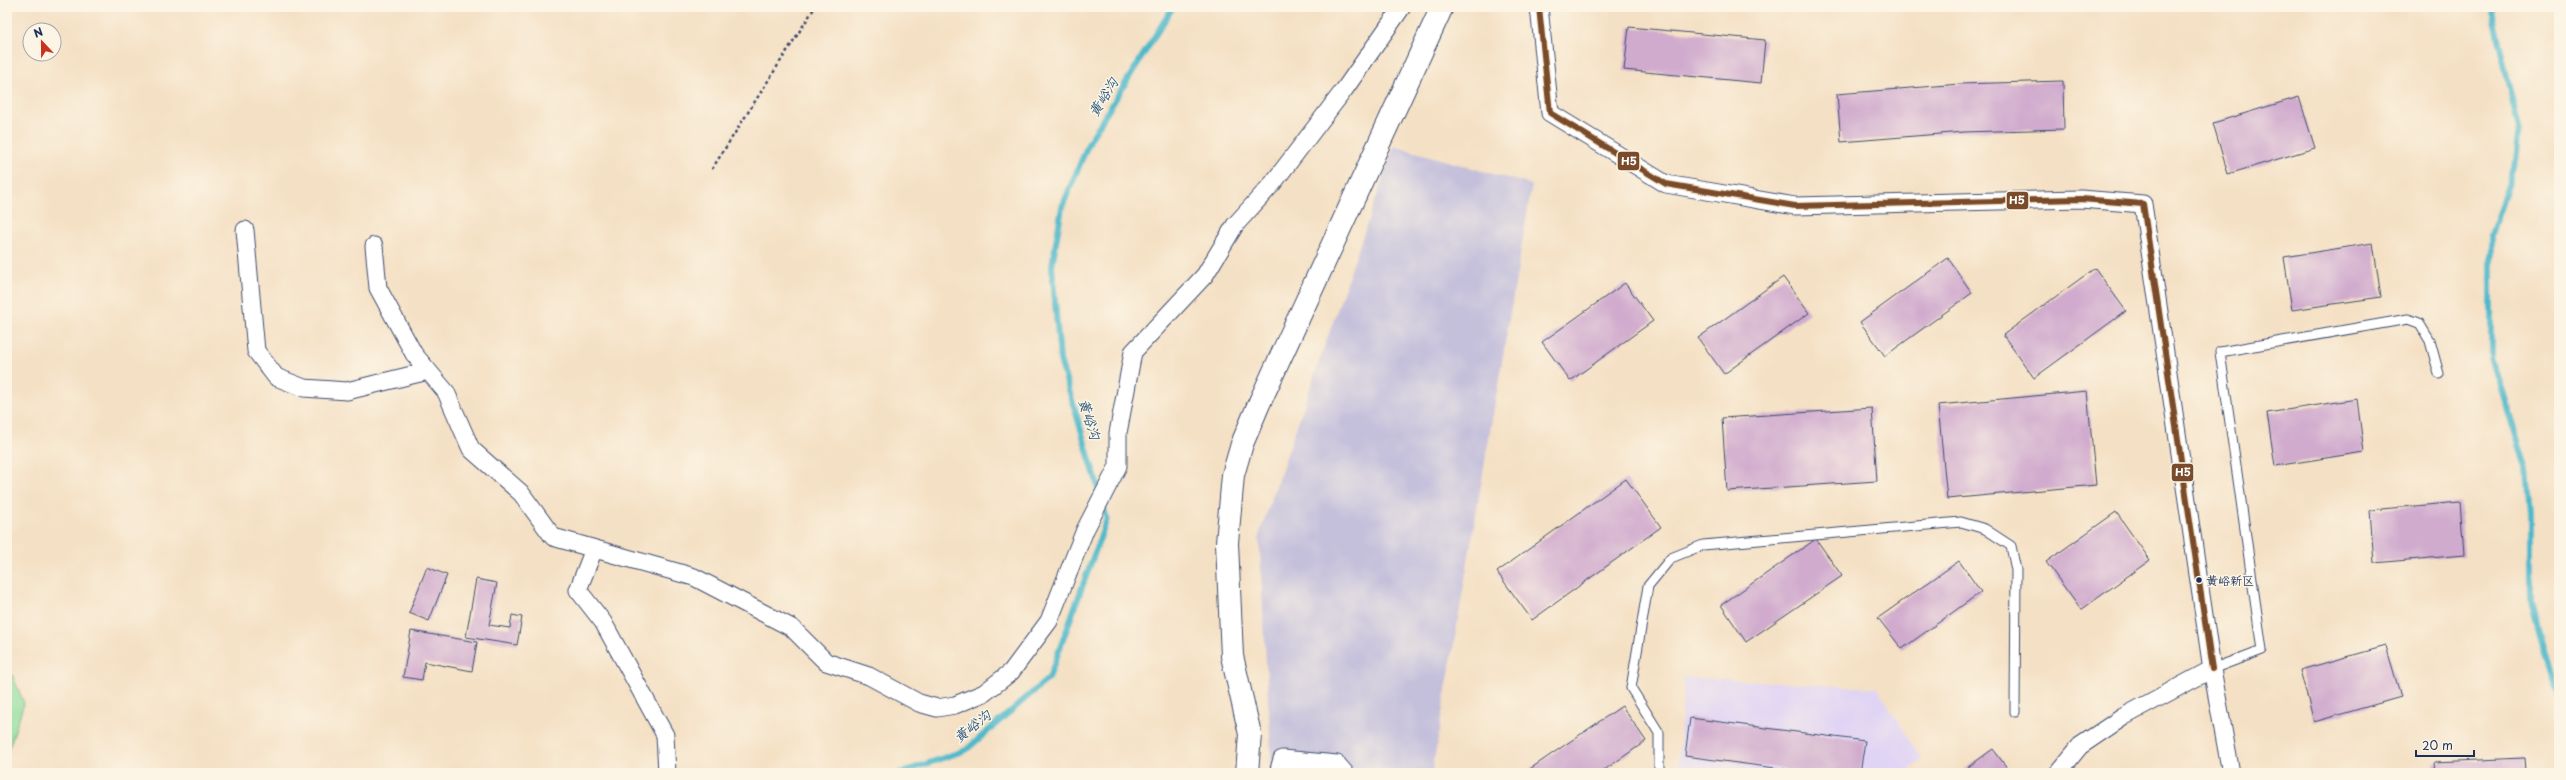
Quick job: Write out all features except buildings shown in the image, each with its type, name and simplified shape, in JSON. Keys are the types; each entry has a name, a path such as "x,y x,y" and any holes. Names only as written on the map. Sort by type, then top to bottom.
{"main road":[{"path":"1247,773 1250,734 1232,656 1227,543 1233,475 1242,444 1258,406 1442,7"}],"street":[{"path":"374,246 378,288 414,354 446,392 472,449 521,493 553,537 694,577 792,628 826,662 870,676 919,703 937,708 955,705 984,693 1011,672 1049,621 1085,530 1094,516 1118,466 1118,433 1133,352 1204,275 1235,225 1273,183 1344,90 1402,7"},
{"path":"1539,7 1550,113 1666,184 1795,206 2081,199 2143,204 2212,669 2230,773"},
{"path":"245,230 256,351 276,377 304,388 347,391 428,371"},
{"path":"594,549 578,590 603,622 665,735 667,773"},
{"path":"2058,773 2080,746 2123,717 2212,669"},
{"path":"1278,773 1282,759 1337,764 1345,773"}],"lane":[{"path":"2212,669 2262,650 2220,352 2408,319 2419,323 2430,341 2439,374"},
{"path":"1659,773 1659,733 1631,688 1648,586 1671,558 1703,545 1961,522 1985,529 2011,546 2016,570 2015,712"}],"path":[{"path":"712,169 815,7"}],"shaded area":[{"path":"1394,146 1532,185 1432,773 1272,773 1259,535"},
{"path":"1684,677 1877,688 1922,759 1906,773 1678,773"}],"green space":[{"path":"7,663 24,703 7,754"}],"waterway":[{"name":"黄峪沟","path":"1100,493 1060,360 1052,266 1062,207 1090,140 1173,7"},
{"path":"2491,7 2519,129 2514,168 2491,235 2491,357 2527,470 2531,512 2531,600 2559,703"},
{"name":"黄峪沟","path":"900,773 966,750 1049,678 1107,519 1102,502"}],"transit line":[{"name":"H5","path":"1539,7 1550,113 1666,184 1795,206 2081,199 2143,204 2212,669"}],"place":[{"name":"黄峪新区","path":"2199,580"}]}
